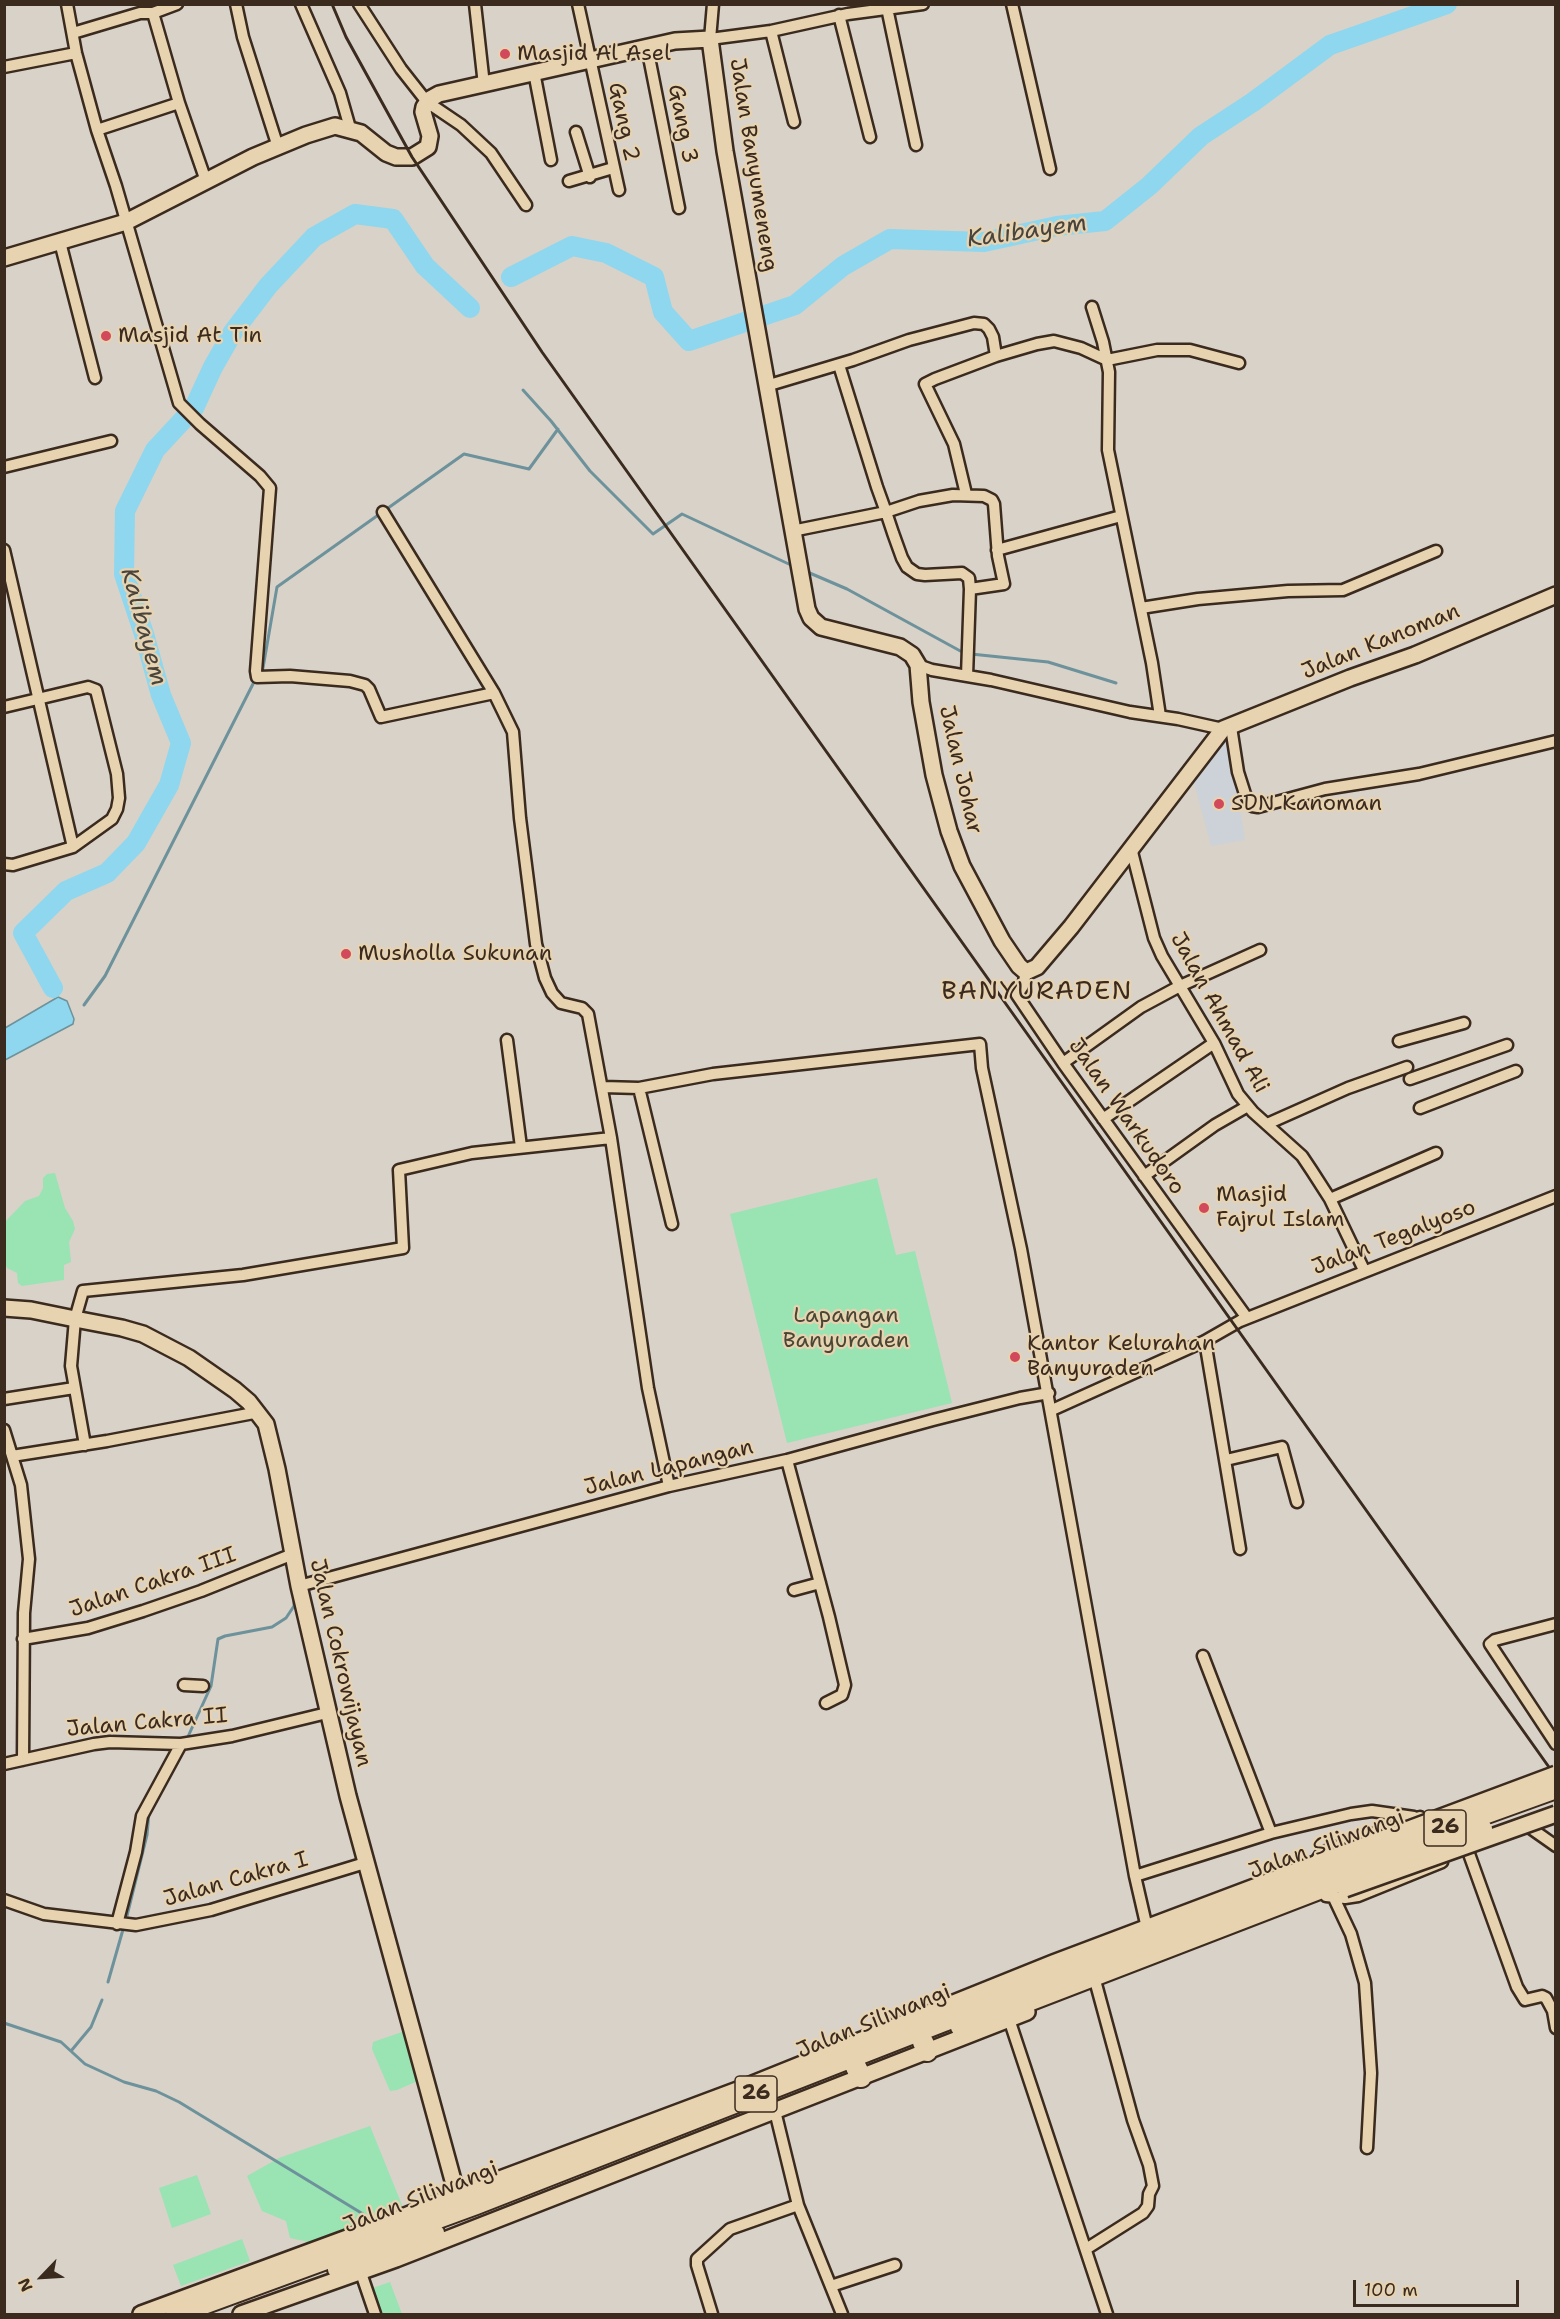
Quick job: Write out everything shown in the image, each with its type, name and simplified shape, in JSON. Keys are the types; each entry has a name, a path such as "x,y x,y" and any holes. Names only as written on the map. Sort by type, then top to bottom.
{"highway":[{"name":"Jalan Siliwangi","path":"176,2314 835,2069 859,2072 925,2047 1336,1881 1556,1788"},
{"name":"Jalan Siliwangi","path":"208,2314 392,2250 835,2069 1056,1974 1336,1881 1556,1802"}],"street":[{"path":"67,4 76,53 97,130 178,403 260,476 270,488 257,676 290,676 350,681 365,685 381,717 494,693"},
{"path":"73,33 140,13 153,13 177,4"},
{"path":"236,4 243,37 279,147"},
{"path":"302,4 340,93 350,128"},
{"path":"475,4 484,84"},
{"name":"Gang 2","path":"578,4 619,190"},
{"path":"713,4 710,39 771,31 874,7 923,4"},
{"path":"1012,4 1050,169"},
{"path":"361,5 401,69 427,102 461,125 491,153 526,205"},
{"path":"887,8 916,144"},
{"path":"153,13 179,103 206,181"},
{"path":"839,15 870,136"},
{"path":"771,31 794,122"},
{"name":"Jalan Banyumeneng","path":"427,102 439,94 534,72 590,62 647,47 685,40 710,39 727,162 752,294 766,386"},
{"name":"Gang 3","path":"647,47 679,208"},
{"path":"4,67 76,53"},
{"path":"534,72 551,160"},
{"path":"4,258 126,222 279,147 335,126 350,128 361,133 386,153 396,157 412,157 428,147 430,136 423,112 427,102"},
{"path":"97,130 179,103"},
{"path":"576,132 590,177"},
{"path":"569,181 590,177 613,168"},
{"path":"60,242 95,378"},
{"path":"1092,307 1109,372 1108,450 1152,663 1160,716"},
{"path":"996,356 989,328 984,324 974,323 920,337 839,365 766,386 774,420 805,604 809,614 818,625 829,630 900,647 912,655 918,665 932,670 1130,712 1227,728"},
{"path":"966,494 954,444 925,384 996,356 1054,341 1096,353 1107,360 1157,350 1190,350 1239,363"},
{"path":"839,365 886,512 907,567 917,574 962,573 969,578 967,676"},
{"path":"4,467 111,441"},
{"path":"792,531 886,512 919,501 966,494 984,496 993,501 997,550 1004,584 970,589"},
{"path":"383,512 494,693 513,732 536,944 545,978 552,993 561,1003 586,1010 603,1088 648,1388 669,1486"},
{"path":"997,550 1121,516"},
{"path":"4,550 10,594 39,699 73,847"},
{"path":"1141,608 1198,599 1288,591 1343,590 1436,551"},
{"name":"Jalan Kanoman","path":"1227,728 1350,678 1415,655 1556,596"},
{"name":"Jalan Johar","path":"918,665 921,702 934,775 949,831 962,866 1002,941 1019,966 1026,972"},
{"path":"4,707 88,687 96,690 117,774 117,809 112,819 73,847 13,865 4,864"},
{"path":"1227,728 1245,794 1252,806 1258,807 1325,789 1419,774 1556,741"},
{"path":"1026,972 1036,967 1071,927 1227,728"},
{"name":"Jalan Ahmad Ali","path":"1131,848 1154,938 1162,956 1214,1043 1238,1094 1302,1156 1330,1199 1364,1270"},
{"path":"1063,1063 1124,1018 1180,986 1260,950"},
{"name":"Jalan Warkudoro","path":"1026,972 1023,986 1017,995 1063,1063 1247,1318"},
{"path":"1399,1041 1464,1023"},
{"path":"507,1040 522,1147"},
{"path":"1103,1119 1214,1043"},
{"path":"603,1088 639,1088 713,1074 980,1044 981,1068 1019,1232 1147,1928"},
{"path":"1410,1079 1507,1045"},
{"path":"1267,1124 1348,1088 1407,1067"},
{"path":"1420,1108 1516,1071"},
{"path":"639,1088 672,1224"},
{"path":"1144,1176 1215,1125 1248,1106"},
{"path":"85,1445 71,1366 75,1318 83,1291 243,1275 403,1248 399,1170 472,1153 611,1138"},
{"path":"1330,1199 1436,1153"},
{"name":"Jalan Tegalyoso","path":"1052,1410 1205,1341 1247,1318 1556,1196"},
{"name":"Jalan Cokrowijayan","path":"4,1308 75,1318 122,1328 148,1337 189,1358 249,1402 266,1424 327,1713 365,1863 457,2195"},
{"path":"1205,1341 1240,1549"},
{"path":"4,1399 74,1388"},
{"name":"Jalan Lapangan","path":"299,1586 669,1486 787,1460 933,1420 1049,1393"},
{"path":"12,1456 85,1445 259,1412"},
{"path":"4,1430 21,1485 29,1559 23,1639 23,1760"},
{"path":"1226,1460 1282,1447 1296,1502"},
{"path":"787,1460 845,1685 842,1695 826,1702"},
{"name":"Jalan Cakra III","path":"23,1639 88,1628 143,1611 201,1591 293,1554"},
{"path":"794,1590 820,1582"},
{"path":"1556,1624 1495,1640 1490,1644 1556,1744"},
{"path":"1203,1656 1270,1833"},
{"path":"184,1685 203,1686"},
{"name":"Jalan Cakra II","path":"4,1764 69,1748 110,1742 183,1744 249,1733 327,1713"},
{"path":"123,1924 125,1894 136,1852 142,1816 183,1744"},
{"path":"925,2047 1009,2019 1096,1984 1336,1881 1556,1774"},
{"path":"141,2314 740,2089 1147,1928 1313,1866 1328,1850 1513,1785 1522,1789 1534,1809 1533,1824 1529,1827 1358,1896 1313,1866"},
{"path":"1136,1876 1270,1833 1372,1811 1418,1818"},
{"path":"1336,1881 1556,1814"},
{"path":"1529,1827 1556,1846"},
{"path":"1468,1851 1517,1987 1525,2000 1542,1996 1546,1998 1553,2011 1556,2028"},
{"name":"Jalan Cakra I","path":"4,1900 44,1914 123,1924 164,1921 201,1913 365,1863"},
{"path":"1336,1881 1365,1983 1371,2073 1368,2148"},
{"path":"1086,2249 1143,2213 1148,2206 1149,2193 1153,2186 1149,2165 1132,2120 1096,1984"},
{"path":"1009,2019 1107,2314"},
{"path":"241,2314 362,2273 774,2111 859,2072"},
{"path":"774,2111 798,2205 842,2314"},
{"path":"712,2314 697,2259 730,2229 798,2205"},
{"path":"831,2286 895,2265"},
{"path":"362,2273 375,2314"}],"shaded area":[{"name":"SDN Kanoman","path":"1223,733 1234,772 1245,840 1211,846 1191,771"}],"green space":[{"path":"55,1173 65,1208 75,1229 69,1242 71,1262 64,1265 64,1280 22,1286 18,1283 17,1273 7,1268 5,1263 5,1222 25,1201 39,1196 43,1188 43,1178 47,1174"},
{"name":"Lapangan Banyuraden","path":"877,1178 896,1255 915,1251 952,1403 787,1443 730,1214"},
{"path":"405,2031 420,2080 390,2091 372,2049 373,2042"},
{"path":"370,2126 404,2210 313,2243 290,2238 286,2221 262,2211 247,2176 279,2158"},
{"path":"197,2175 211,2214 172,2228 159,2188"},
{"path":"242,2239 250,2261 181,2286 173,2265"},
{"path":"390,2282 402,2314 380,2314 370,2289"}],"water":[{"path":"58,997 67,1001 74,1019 73,1024 5,1060 5,1028"}],"waterway":[{"name":"Kalibayem","path":"511,277 572,246 606,253 654,277 663,312 689,341 795,305 843,266 890,239 984,242 1057,226 1105,221 1149,186 1201,136 1253,102 1330,45 1447,4"},
{"name":"Kalibayem","path":"53,988 23,933 66,891 107,873 136,843 169,785 181,743 161,695 124,574 125,511 155,450 194,408 213,367 233,332 268,286 314,237 355,214 393,219 425,266 470,308"},
{"path":"523,390 551,421 590,471 653,534 682,514 793,566"},
{"path":"259,672 263,668 277,587 464,454 529,469 558,429"},
{"path":"805,571 847,589 964,653"},
{"path":"971,654 1048,662 1116,683"},
{"path":"84,1005 105,976 256,678"},
{"path":"186,1741 211,1686 218,1639 272,1627 286,1618 294,1602"},
{"path":"126,1920 147,1835 149,1812"},
{"path":"108,1982 124,1926"},
{"path":"71,2051 91,2027 102,2000"},
{"path":"4,2023 61,2042 85,2064 124,2082 156,2091 179,2102 363,2214"}],"railway":[{"path":"332,4 346,37 412,157 542,352 1556,1777"}],"place":[{"name":"Masjid Al Asel","path":"505,54"},
{"name":"Masjid At Tin","path":"106,336"},
{"name":"SDN Kanoman","path":"1219,804"},
{"name":"Musholla Sukunan","path":"346,954"},
{"name":"Masjid Fajrul Islam","path":"1204,1208"},
{"name":"Kantor Kelurahan Banyuraden","path":"1015,1357"}],"district":[{"name":"BANYURADEN","path":"1037,992"}]}
